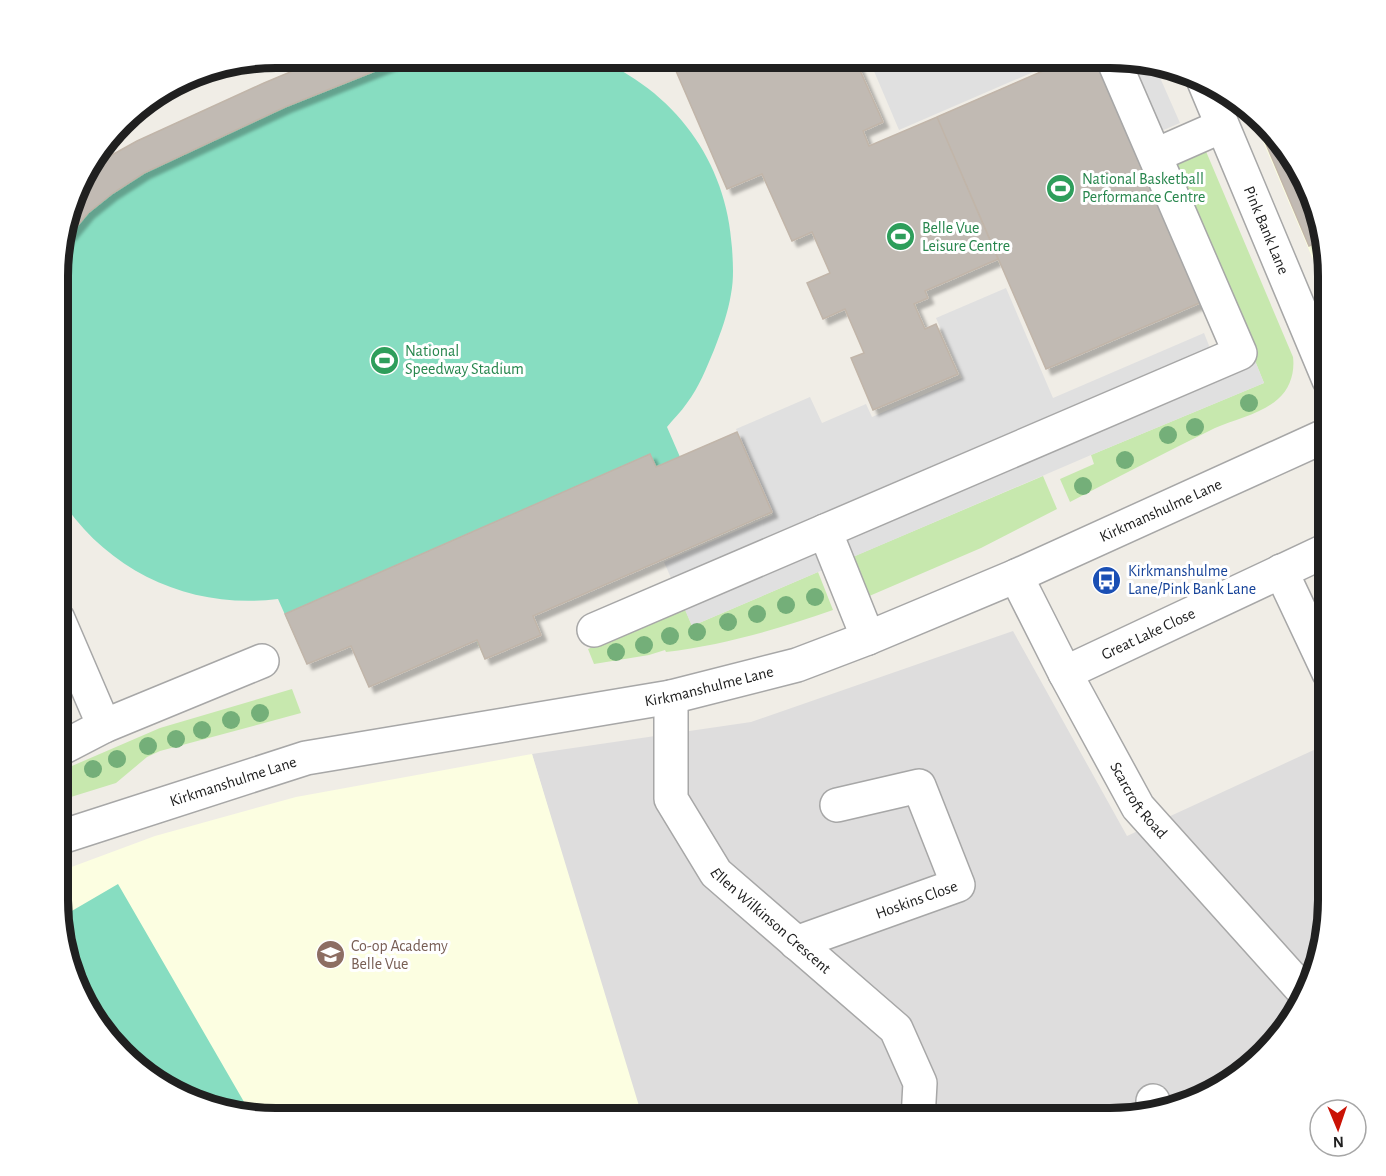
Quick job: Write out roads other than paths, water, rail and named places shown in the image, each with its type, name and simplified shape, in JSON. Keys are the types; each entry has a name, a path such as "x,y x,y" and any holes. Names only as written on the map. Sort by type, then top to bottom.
{"street":[{"path":"594,630 1240,353 1117,68"},
{"name":"Pink Bank Lane","path":"1208,93 1318,354"},
{"path":"1156,155 1222,126"},
{"name":"Kirkmanshulme Lane","path":"68,835 306,758 671,697 797,665 1016,576 1318,439"},
{"path":"825,531 868,638"},
{"name":"Great Lake Close","path":"1065,673 1318,554"},
{"path":"1281,571 1318,650"},
{"name":"Scarcroft Road","path":"1016,576 1065,673 1138,807 1300,987"},
{"path":"68,642 104,726"},
{"path":"68,745 104,726 262,661"},
{"name":"Ellen Wilkinson Crescent","path":"671,697 671,799 716,873 896,1029 920,1083 919,1108"},
{"name":"Hoskins Close","path":"796,943 958,885 919,786 837,805"}],"place":[{"name":"National Basketball Performance Centre","path":"1061,188"},
{"name":"Belle Vue Leisure Centre","path":"901,237"},
{"name":"National Speedway Stadium","path":"384,360"},
{"name":"Kirkmanshulme Lane/Pink Bank Lane","path":"1107,580"},
{"name":"Co-op Academy Belle Vue","path":"330,955"}]}
